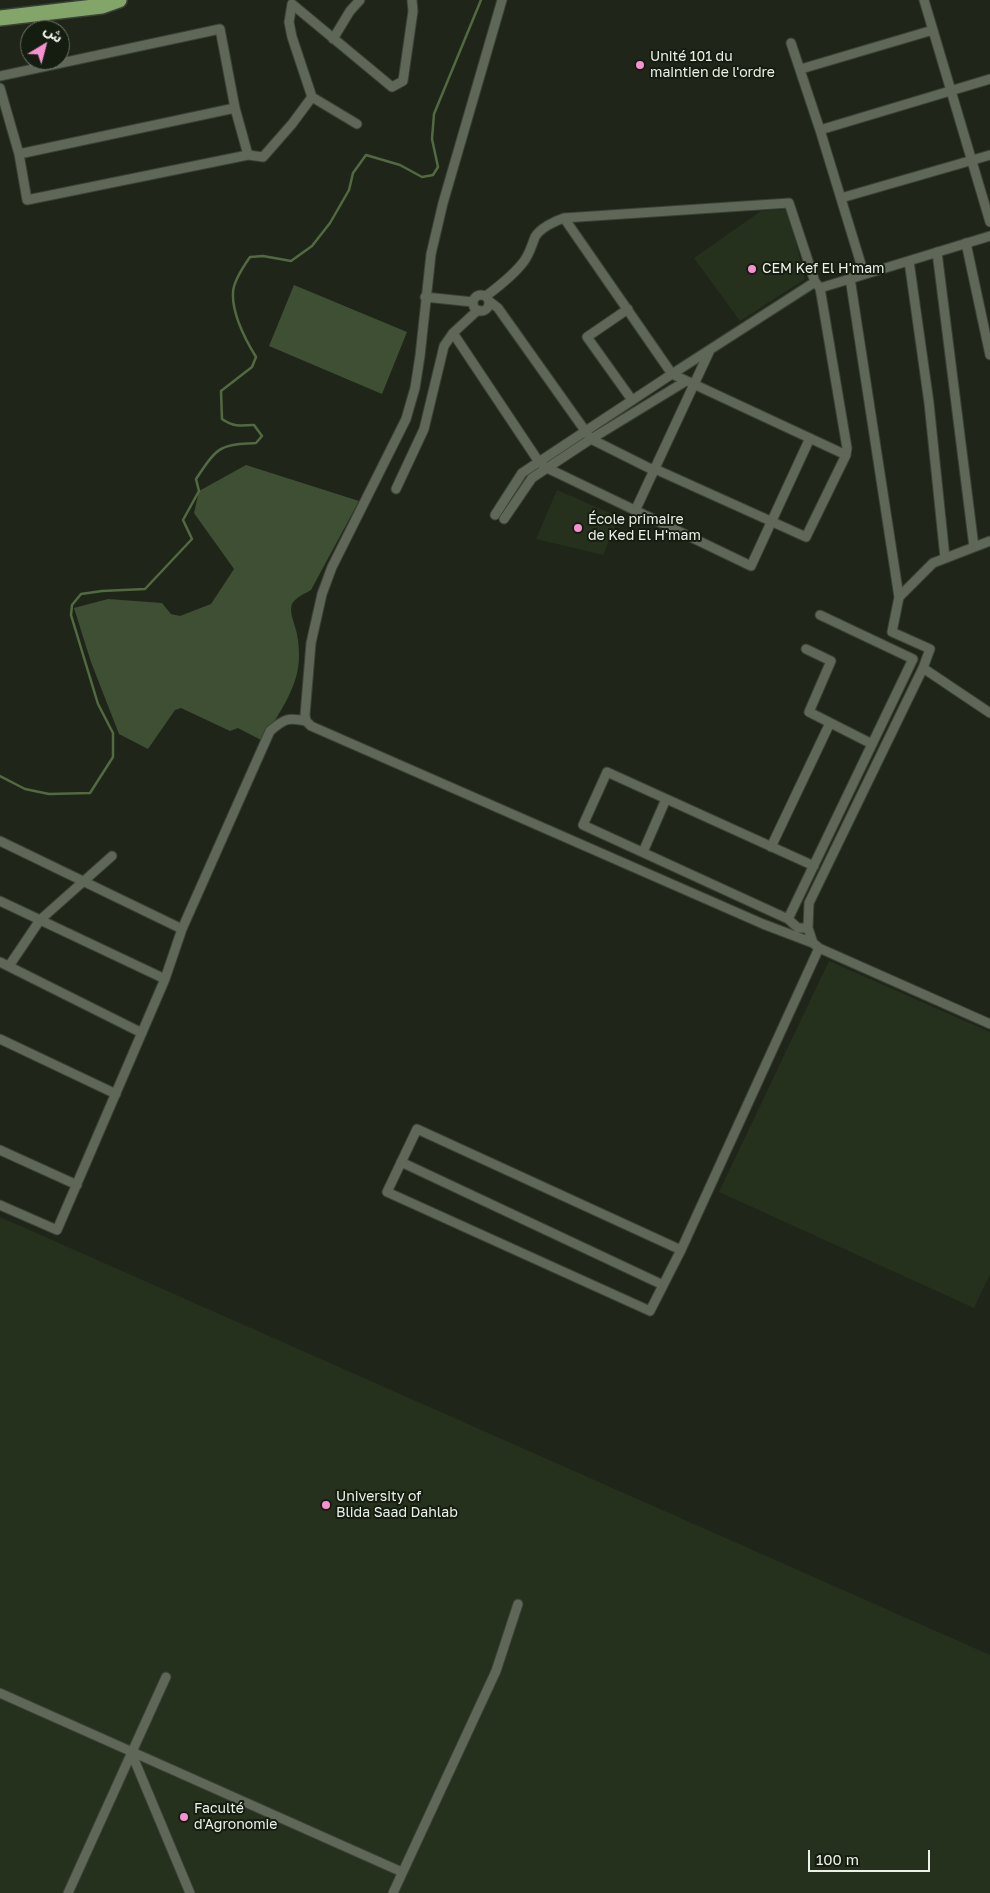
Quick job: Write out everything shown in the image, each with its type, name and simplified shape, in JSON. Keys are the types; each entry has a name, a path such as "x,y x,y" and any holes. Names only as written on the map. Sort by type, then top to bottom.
{"highway":[{"path":"0,18 102,6 120,0"}],"street":[{"path":"333,38 350,11 360,0"},
{"path":"357,124 312,97 292,37 289,22 292,4 392,88 403,81 413,11 412,0"},
{"path":"306,721 305,714 312,643 322,594 332,567 406,419 415,388 420,356 430,254 502,0"},
{"path":"924,0 990,222"},
{"path":"0,76 220,29 235,108 248,155"},
{"path":"801,69 934,30"},
{"path":"791,43 801,69 864,274"},
{"path":"820,130 990,79"},
{"path":"0,88 19,154 27,200 248,155 264,157 312,97"},
{"path":"19,154 235,108"},
{"path":"840,198 990,155"},
{"path":"396,490 424,429 444,346 475,306 478,296 487,299 498,308 588,435 655,470 771,522 806,537 846,455 847,448 818,285 790,203 564,218 553,222 538,232 528,256 487,299 486,308 482,310 475,306 425,297"},
{"path":"564,218 672,374 846,455"},
{"path":"504,519 532,478 632,400 710,350 818,285 850,278 990,236"},
{"path":"966,243 990,355"},
{"path":"937,252 974,547"},
{"path":"908,261 929,403 945,558"},
{"path":"800,930 810,903 923,668 930,649 892,632 899,597 850,278"},
{"path":"628,310 587,337 632,400"},
{"path":"453,333 539,462 547,468 750,566 810,438"},
{"path":"635,511 655,470 690,383 710,350"},
{"path":"496,514 522,473 588,435 690,383"},
{"path":"899,597 933,563 990,541"},
{"path":"788,919 913,659 820,615"},
{"path":"806,649 831,661 809,712 872,744"},
{"path":"923,668 990,713"},
{"path":"0,1206 58,1230 165,979 182,929 270,731 282,721 292,718 306,721 312,726 736,912 800,930 816,945"},
{"path":"771,847 830,723"},
{"path":"814,866 607,772 583,825 788,919 816,945 990,1024"},
{"path":"643,852 666,799"},
{"path":"0,841 182,929"},
{"path":"9,966 40,920 112,856"},
{"path":"0,901 165,979"},
{"path":"681,1250 417,1129 387,1192 650,1312 681,1250 816,945"},
{"path":"0,962 142,1033"},
{"path":"0,1039 116,1094"},
{"path":"0,1150 77,1185"},
{"path":"401,1162 663,1285"},
{"path":"393,1893 496,1671 518,1604"},
{"path":"68,1893 166,1677"},
{"path":"0,1693 402,1872"},
{"path":"131,1752 190,1893"}],"shaded area":[{"name":"CEM Kef El H'mam","path":"788,209 805,279 740,321 694,258 761,211"},
{"path":"294,285 407,332 382,394 269,346"},
{"path":"246,465 359,501 311,590 292,604 291,614 296,630 299,659 296,678 284,706 263,741 238,728 230,731 181,708 175,710 148,749 119,734 91,662 74,608 108,599 162,603 171,614 180,616 211,604 234,569 194,513 199,491"},
{"name":"École primaire de Ked El H'mam","path":"557,490 619,517 603,555 536,539"},
{"path":"829,961 990,1032 990,1274 974,1308 719,1192"},
{"name":"University of Blida Saad Dahlab","path":"0,1217 990,1655 990,1893 0,1893"}],"waterway":[{"path":"0,776 25,789 49,794 90,793 113,757 113,733 98,704 71,615 72,605 81,594 145,589 192,539 183,520 199,491 196,479 208,462 219,450 227,446 256,443 262,436 254,425 237,425 222,419 221,391 252,367 256,357 237,318 233,301 233,289 239,275 250,257 263,256 291,261 312,246 330,223 349,190 353,173 366,155 400,165 422,177 433,175 438,167 432,139 434,114 481,0"}],"place":[{"name":"Unité 101 du maintien de l'ordre","path":"640,65"},
{"name":"CEM Kef El H'mam","path":"752,269"},
{"name":"École primaire de Ked El H'mam","path":"578,528"},
{"name":"University of Blida Saad Dahlab","path":"326,1505"},
{"name":"Faculté d'Agronomie","path":"184,1817"}]}
